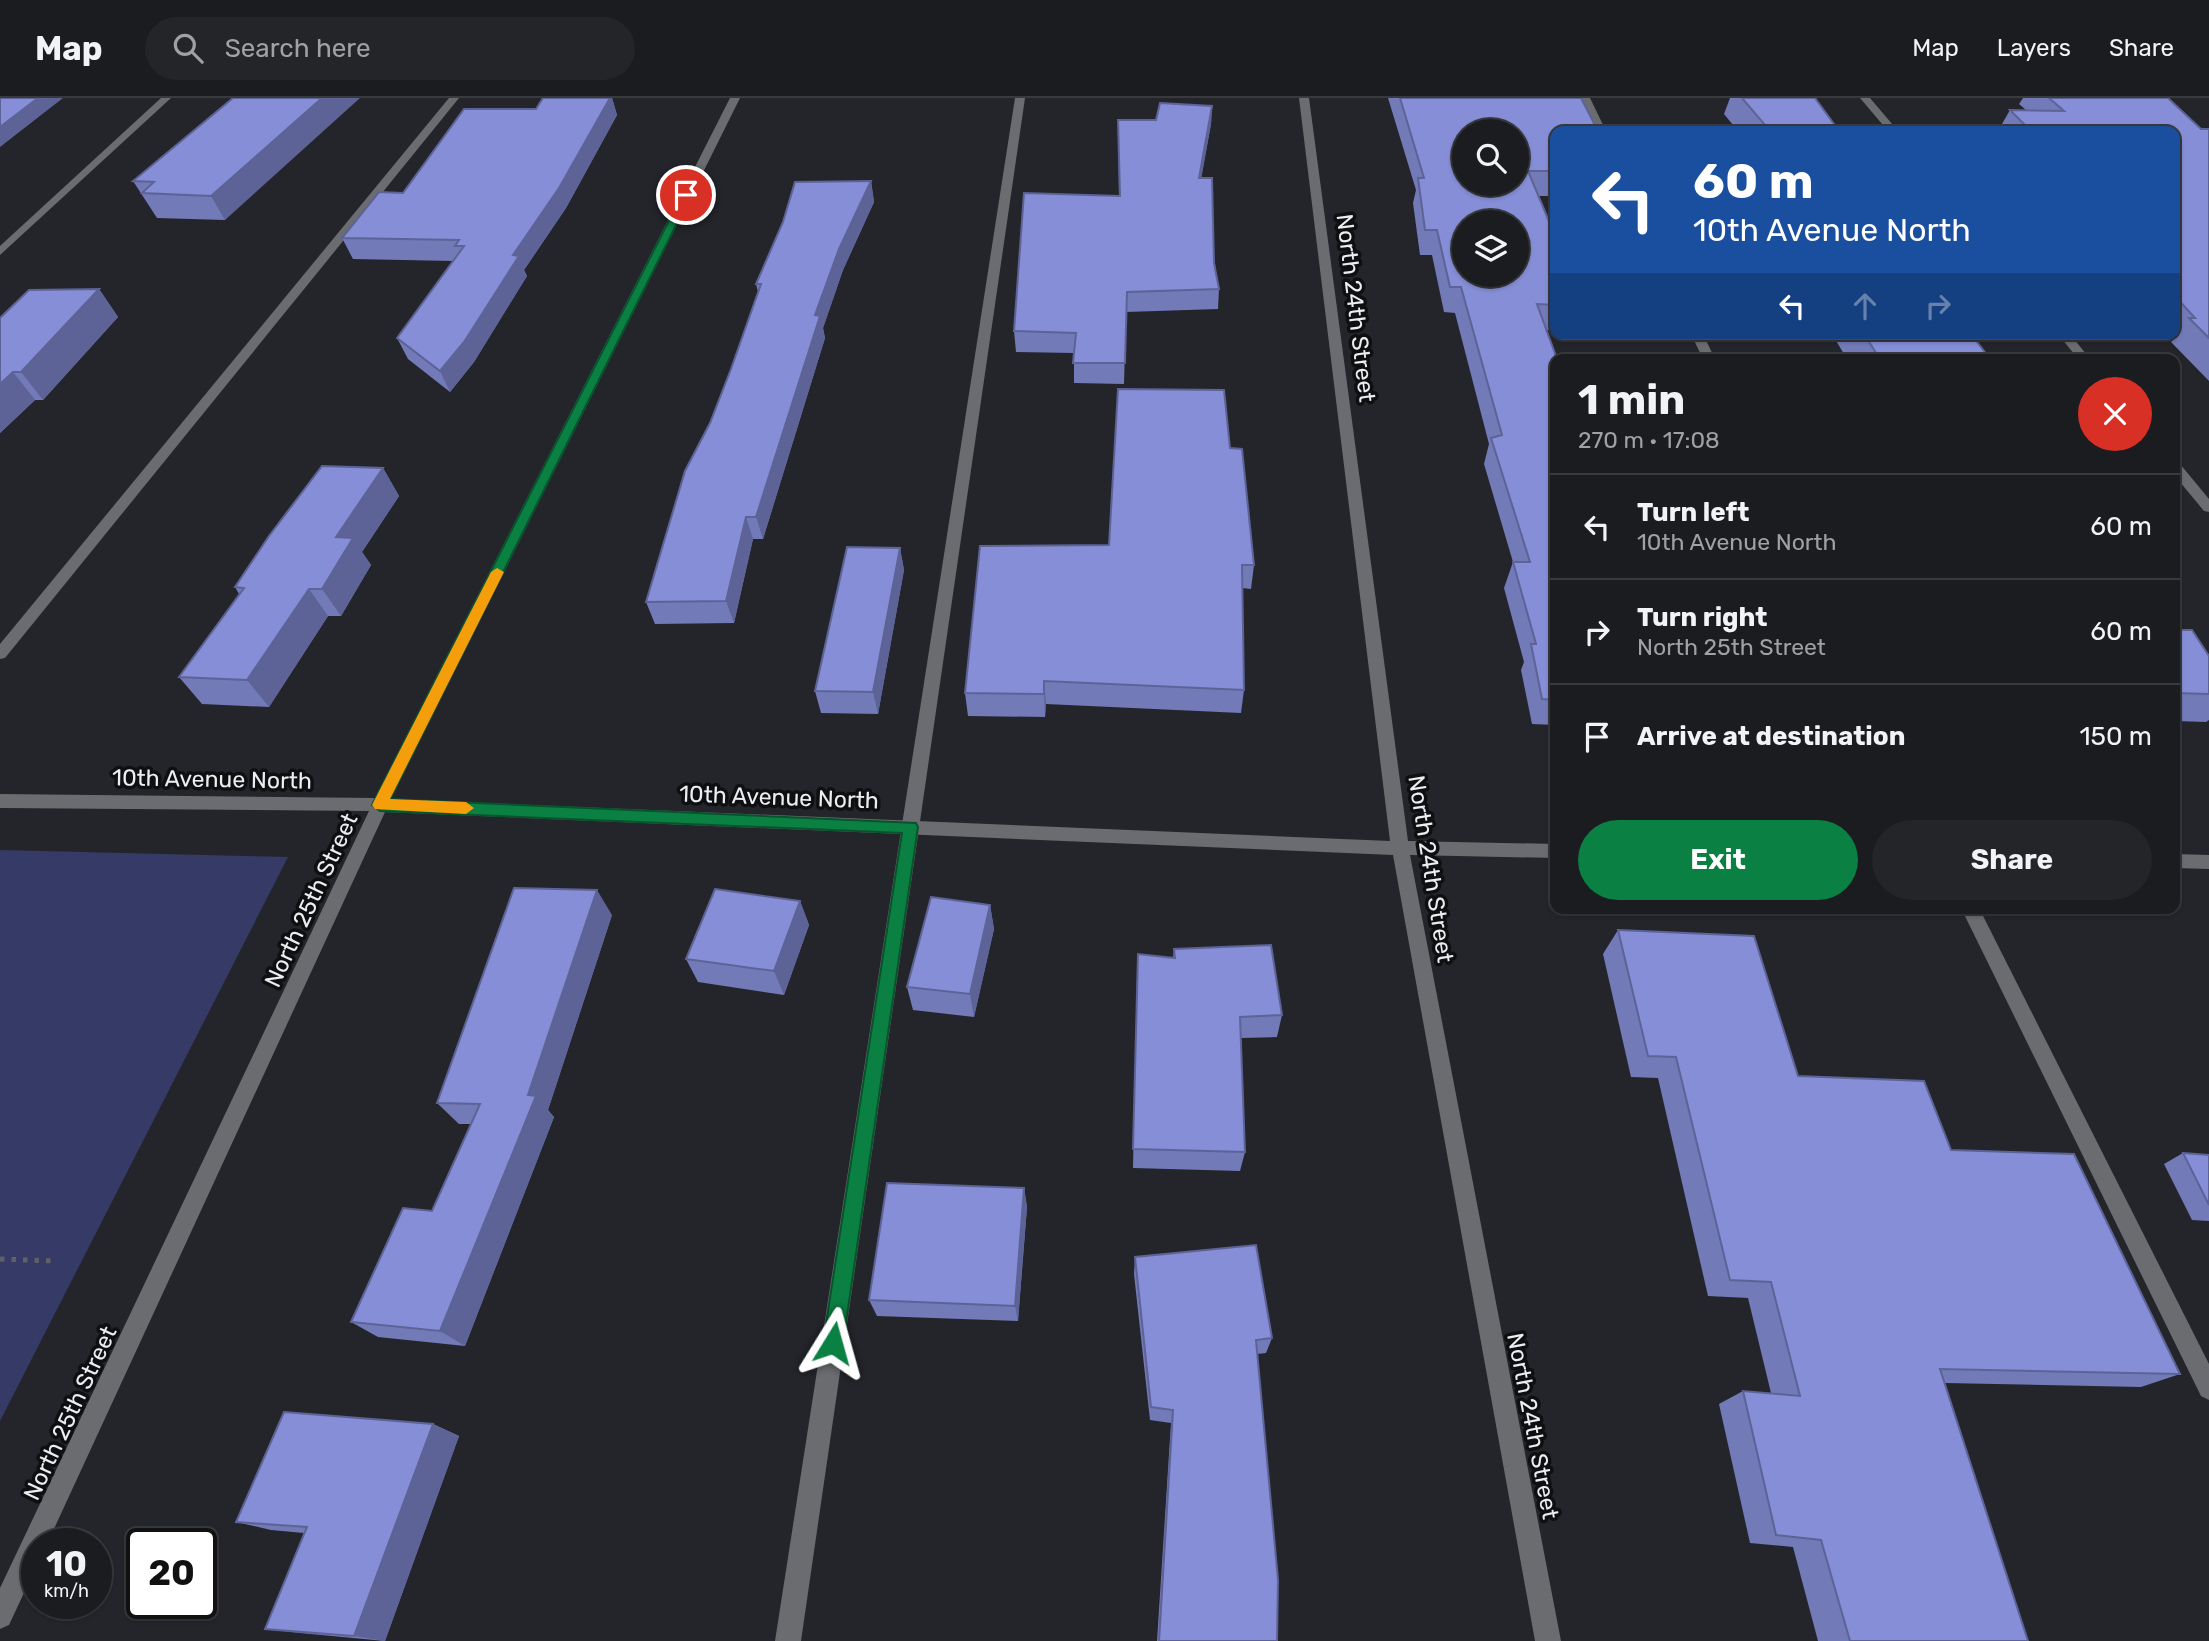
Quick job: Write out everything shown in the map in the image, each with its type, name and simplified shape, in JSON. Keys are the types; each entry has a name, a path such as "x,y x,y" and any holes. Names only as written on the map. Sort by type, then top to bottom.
{"street":[{"path":"0,251 166,98"},
{"path":"0,654 454,98"},
{"name":"North 25th Street","path":"0,1616 380,805 735,98"},
{"path":"788,1641 1020,98"},
{"name":"North 24th Street","path":"1304,98 1400,848 1548,1641"},
{"path":"1585,98 1599,126"},
{"path":"1865,98 1889,126"},
{"path":"2069,340 2080,354"},
{"path":"2180,473 2209,508"},
{"name":"10th Avenue North","path":"0,801 380,805 1400,848 1550,851"},
{"path":"2180,861 2209,862"},
{"path":"1973,914 2209,1388"}],"path":[{"path":"0,1259 56,1261"}],"shaded area":[{"path":"0,850 288,857 0,1421"}],"building":[{"path":"0,98 38,98 0,127"},
{"path":"233,98 322,98 211,196 142,193 154,182 133,181"},
{"path":"543,98 610,98 559,188 513,255 519,256 464,342 440,371 397,338 464,246 455,246 459,240 342,238 379,192 403,193 464,109 536,109"},
{"path":"1400,98 1581,98 1595,126 1550,126 1550,171 1529,171 1529,119 1452,119 1452,196 1529,196 1529,173 1550,224 1550,305 1537,304 1555,354 1550,354 1550,700 1542,699 1531,644 1536,644 1513,562 1530,562 1491,438 1502,435 1461,287 1529,287 1529,210 1452,210 1452,287 1437,230 1425,230 1418,178 1424,178"},
{"path":"1742,98 1815,98 1835,126 1766,126"},
{"path":"2049,98 2168,98 2201,129 2209,129 2209,338 2189,318 2195,318 2180,302 2180,126 2026,126 2010,110 2064,111"},
{"path":"1160,103 1212,106 1199,178 1212,178 1214,263 1219,289 1127,292 1125,363 1073,363 1076,333 1014,331 1024,193 1120,196 1118,120 1156,120"},
{"path":"871,181 839,249 815,315 820,316 756,517 746,517 726,601 646,602 685,471 710,423 731,369 761,284 756,284 783,222 795,182"},
{"path":"99,289 21,372 13,372 0,384 0,318 29,290"},
{"path":"1868,340 1976,340 1986,354 1877,354"},
{"path":"1118,389 1224,390 1230,448 1242,449 1254,565 1242,565 1244,690 1044,681 1044,694 965,693 980,546 1109,545"},
{"path":"322,466 383,468 336,537 353,538 322,589 309,589 247,680 179,677 244,588 235,587 269,536"},
{"path":"847,547 900,548 873,692 815,691"},
{"path":"2180,630 2192,630 2209,656 2209,694 2180,693"},
{"path":"514,888 597,890 528,1095 536,1096 440,1331 351,1322 403,1208 432,1211 480,1104 437,1103"},
{"path":"715,889 800,901 774,971 686,959"},
{"path":"931,897 990,905 970,994 907,987"},
{"path":"1618,930 1754,936 1798,1076 1924,1081 1951,1150 2074,1154 2180,1374 1940,1369 2028,1641 1850,1641 1821,1540 1776,1535 1743,1391 1800,1396 1771,1282 1730,1280 1676,1057 1648,1056"},
{"path":"1271,945 1282,1015 1240,1017 1245,1152 1133,1149 1138,954 1175,958 1174,949"},
{"path":"2183,1153 2209,1155 2209,1205"},
{"path":"887,1183 1024,1188 1015,1306 869,1300"},
{"path":"1256,1245 1272,1338 1256,1340 1278,1580 1277,1641 1159,1641 1173,1410 1151,1407 1135,1257"},
{"path":"284,1412 433,1424 354,1636 265,1629 307,1527 236,1522"}],"slow traffic":[{"path":"466,808 380,805 497,572"}],"route":[{"path":"686,195 380,805 911,827 833,1343"}]}
